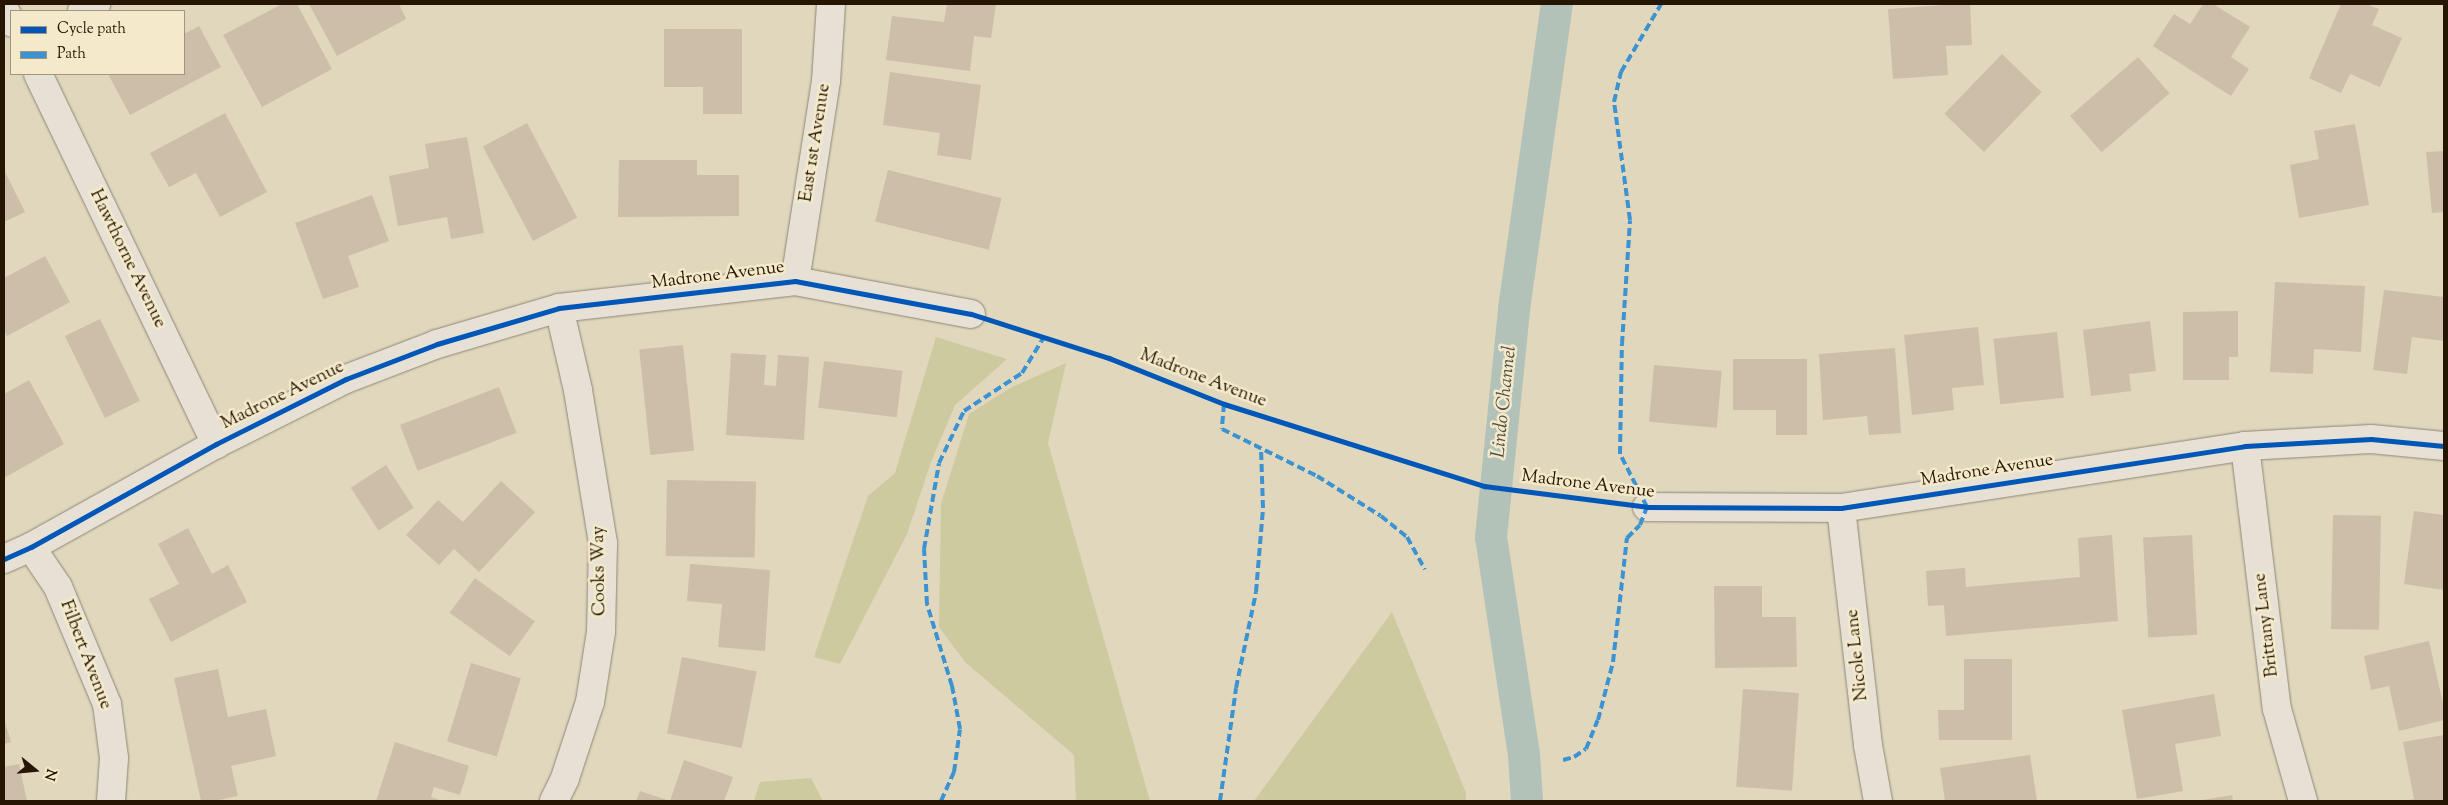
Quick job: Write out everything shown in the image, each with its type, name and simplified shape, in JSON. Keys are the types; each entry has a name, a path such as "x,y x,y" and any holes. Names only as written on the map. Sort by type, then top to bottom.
{"street":[{"path":"84,10 96,4"},
{"name":"East 1st Avenue","path":"795,281 826,81 831,4"},
{"path":"4,9 10,20"},
{"name":"Hawthorne Avenue","path":"38,75 216,444"},
{"name":"Madrone Avenue","path":"4,559 31,547 216,444 346,379 437,344 559,308 795,281 971,314"},
{"name":"Cooks Way","path":"554,801 564,778 590,702 601,632 603,543 578,390 559,308"},
{"name":"Madrone Avenue","path":"1648,508 1841,508 2245,446 2371,439 2444,446"},
{"name":"Brittany Lane","path":"2245,446 2277,710 2303,801"},
{"name":"Nicole Lane","path":"1841,508 1868,745 1878,801"},
{"name":"Filbert Avenue","path":"31,547 58,586 108,704 114,758 111,801"}],"shaded area":[{"path":"936,337 1007,359 955,405 931,462 907,534 840,664 814,657 868,496 895,473"},
{"path":"1066,363 1048,443 1150,801 1076,801 1074,755 965,662 939,627 941,504 969,414 1012,387"},
{"path":"1392,612 1466,793 1466,801 1254,801"},
{"path":"811,778 823,801 754,801 760,782"}],"building":[{"path":"282,4 297,4 332,69 262,107 223,35"},
{"path":"309,4 399,4 406,19 337,56"},
{"path":"947,4 996,4 991,38 974,36 970,71 886,60 892,16 944,22"},
{"path":"1970,4 1972,45 1946,46 1948,75 1893,79 1888,9"},
{"path":"2203,4 2213,4 2250,27 2231,57 2249,69 2231,96 2153,46 2174,14 2190,24"},
{"path":"2341,4 2366,4 2379,9 2372,25 2402,38 2380,87 2350,74 2341,93 2309,78"},
{"path":"199,26 221,67 130,115 109,75 185,75 185,33"},
{"path":"664,29 742,29 742,114 703,114 703,87 664,87"},
{"path":"2002,54 2042,92 1984,152 1944,114"},
{"path":"2138,57 2169,93 2102,152 2070,116"},
{"path":"890,72 981,85 971,160 937,155 940,133 883,125"},
{"path":"225,113 267,192 220,217 196,173 169,187 150,153"},
{"path":"527,123 577,217 533,241 483,146"},
{"path":"2355,124 2369,205 2299,218 2290,165 2319,159 2314,131"},
{"path":"467,137 484,233 451,239 447,217 398,226 389,176 429,168 425,144"},
{"path":"2444,151 2444,212 2432,213 2426,152"},
{"path":"619,160 697,160 697,175 739,175 739,216 618,217"},
{"path":"4,170 25,212 4,222"},
{"path":"888,170 1002,198 989,250 875,221"},
{"path":"372,195 389,241 348,256 359,287 323,299 295,223"},
{"path":"45,256 70,302 7,336 4,330 4,278"},
{"path":"2275,282 2365,286 2361,352 2314,349 2313,374 2270,372"},
{"path":"2384,290 2444,297 2444,341 2412,337 2407,374 2373,370"},
{"path":"2238,311 2238,357 2229,357 2229,380 2183,380 2183,312"},
{"path":"100,319 140,401 105,418 65,336"},
{"path":"2150,321 2156,371 2129,374 2131,391 2091,396 2083,330"},
{"path":"1978,327 1984,385 1952,388 1954,410 1912,415 1904,335"},
{"path":"2057,332 2064,398 2000,404 1993,339"},
{"path":"683,345 694,450 650,455 639,350"},
{"path":"1895,348 1901,433 1869,435 1867,416 1823,420 1819,354"},
{"path":"731,353 766,355 764,385 776,386 778,355 809,357 804,440 726,435"},
{"path":"1733,359 1807,359 1807,435 1776,435 1776,410 1733,410"},
{"path":"824,361 902,371 897,417 818,408"},
{"path":"1654,365 1722,371 1717,428 1649,422"},
{"path":"29,380 64,444 4,478 4,394"},
{"path":"499,387 517,433 418,471 400,425"},
{"path":"386,465 414,508 379,531 351,488"},
{"path":"667,480 756,482 755,558 666,556"},
{"path":"501,481 535,512 479,572 454,549 439,565 406,535 438,500 463,522"},
{"path":"2414,511 2444,515 2444,590 2404,584"},
{"path":"2333,515 2381,516 2379,630 2331,629"},
{"path":"188,528 212,574 228,565 247,602 171,642 149,599 179,584 158,544"},
{"path":"2112,535 2118,621 1946,636 1944,605 1928,606 1926,571 1965,568 1966,587 2080,577 2078,538"},
{"path":"2192,535 2197,635 2148,637 2143,538"},
{"path":"690,564 770,570 765,651 718,647 722,604 687,601"},
{"path":"475,578 535,621 510,656 450,613"},
{"path":"1714,586 1762,586 1762,617 1796,617 1797,667 1715,668"},
{"path":"2429,641 2444,708 2444,720 2399,731 2389,686 2371,690 2364,656"},
{"path":"682,657 757,672 742,748 667,734"},
{"path":"1964,659 2012,659 2012,740 1939,740 1938,710 1964,710"},
{"path":"471,663 521,678 497,757 447,741"},
{"path":"218,669 228,717 266,709 276,756 231,766 238,796 214,801 201,801 174,678"},
{"path":"1743,689 1799,693 1792,791 1736,787"},
{"path":"2214,694 2221,736 2175,744 2183,791 2137,799 2122,710"},
{"path":"4,719 11,742 4,744"},
{"path":"2444,735 2444,801 2405,801 2414,799 2403,742"},
{"path":"395,742 469,766 460,795 434,787 431,797 442,801 376,801"},
{"path":"2030,755 2037,801 1945,801 1940,768"},
{"path":"684,760 733,777 724,801 670,801"},
{"path":"19,764 27,801 4,801 4,767"},
{"path":"640,791 670,801 636,801"},
{"path":"2232,795 2233,801 2202,801 2202,800"}],"waterway":[{"name":"Lindo Channel","path":"1527,801 1524,755 1491,537 1514,309 1557,4"}],"marked path":[{"path":"1563,760 1574,757 1586,749 1598,720 1613,662 1627,538 1640,525 1647,507 1620,454 1622,344 1630,220 1614,102 1621,72 1661,4"},
{"path":"941,801 954,772 960,729 952,686 927,604 924,549 939,463 964,411 1022,373 1044,337"},
{"path":"1224,404 1222,429 1317,476 1381,516 1407,537 1425,569"},
{"path":"1220,801 1236,688 1256,592 1263,508 1261,449"}],"cycle path":[{"path":"4,559 31,547 216,444 346,379 437,344 559,308 795,281 971,314 1109,358 1224,404 1484,486 1647,507 1841,508 2245,446 2371,439 2444,446"}]}
